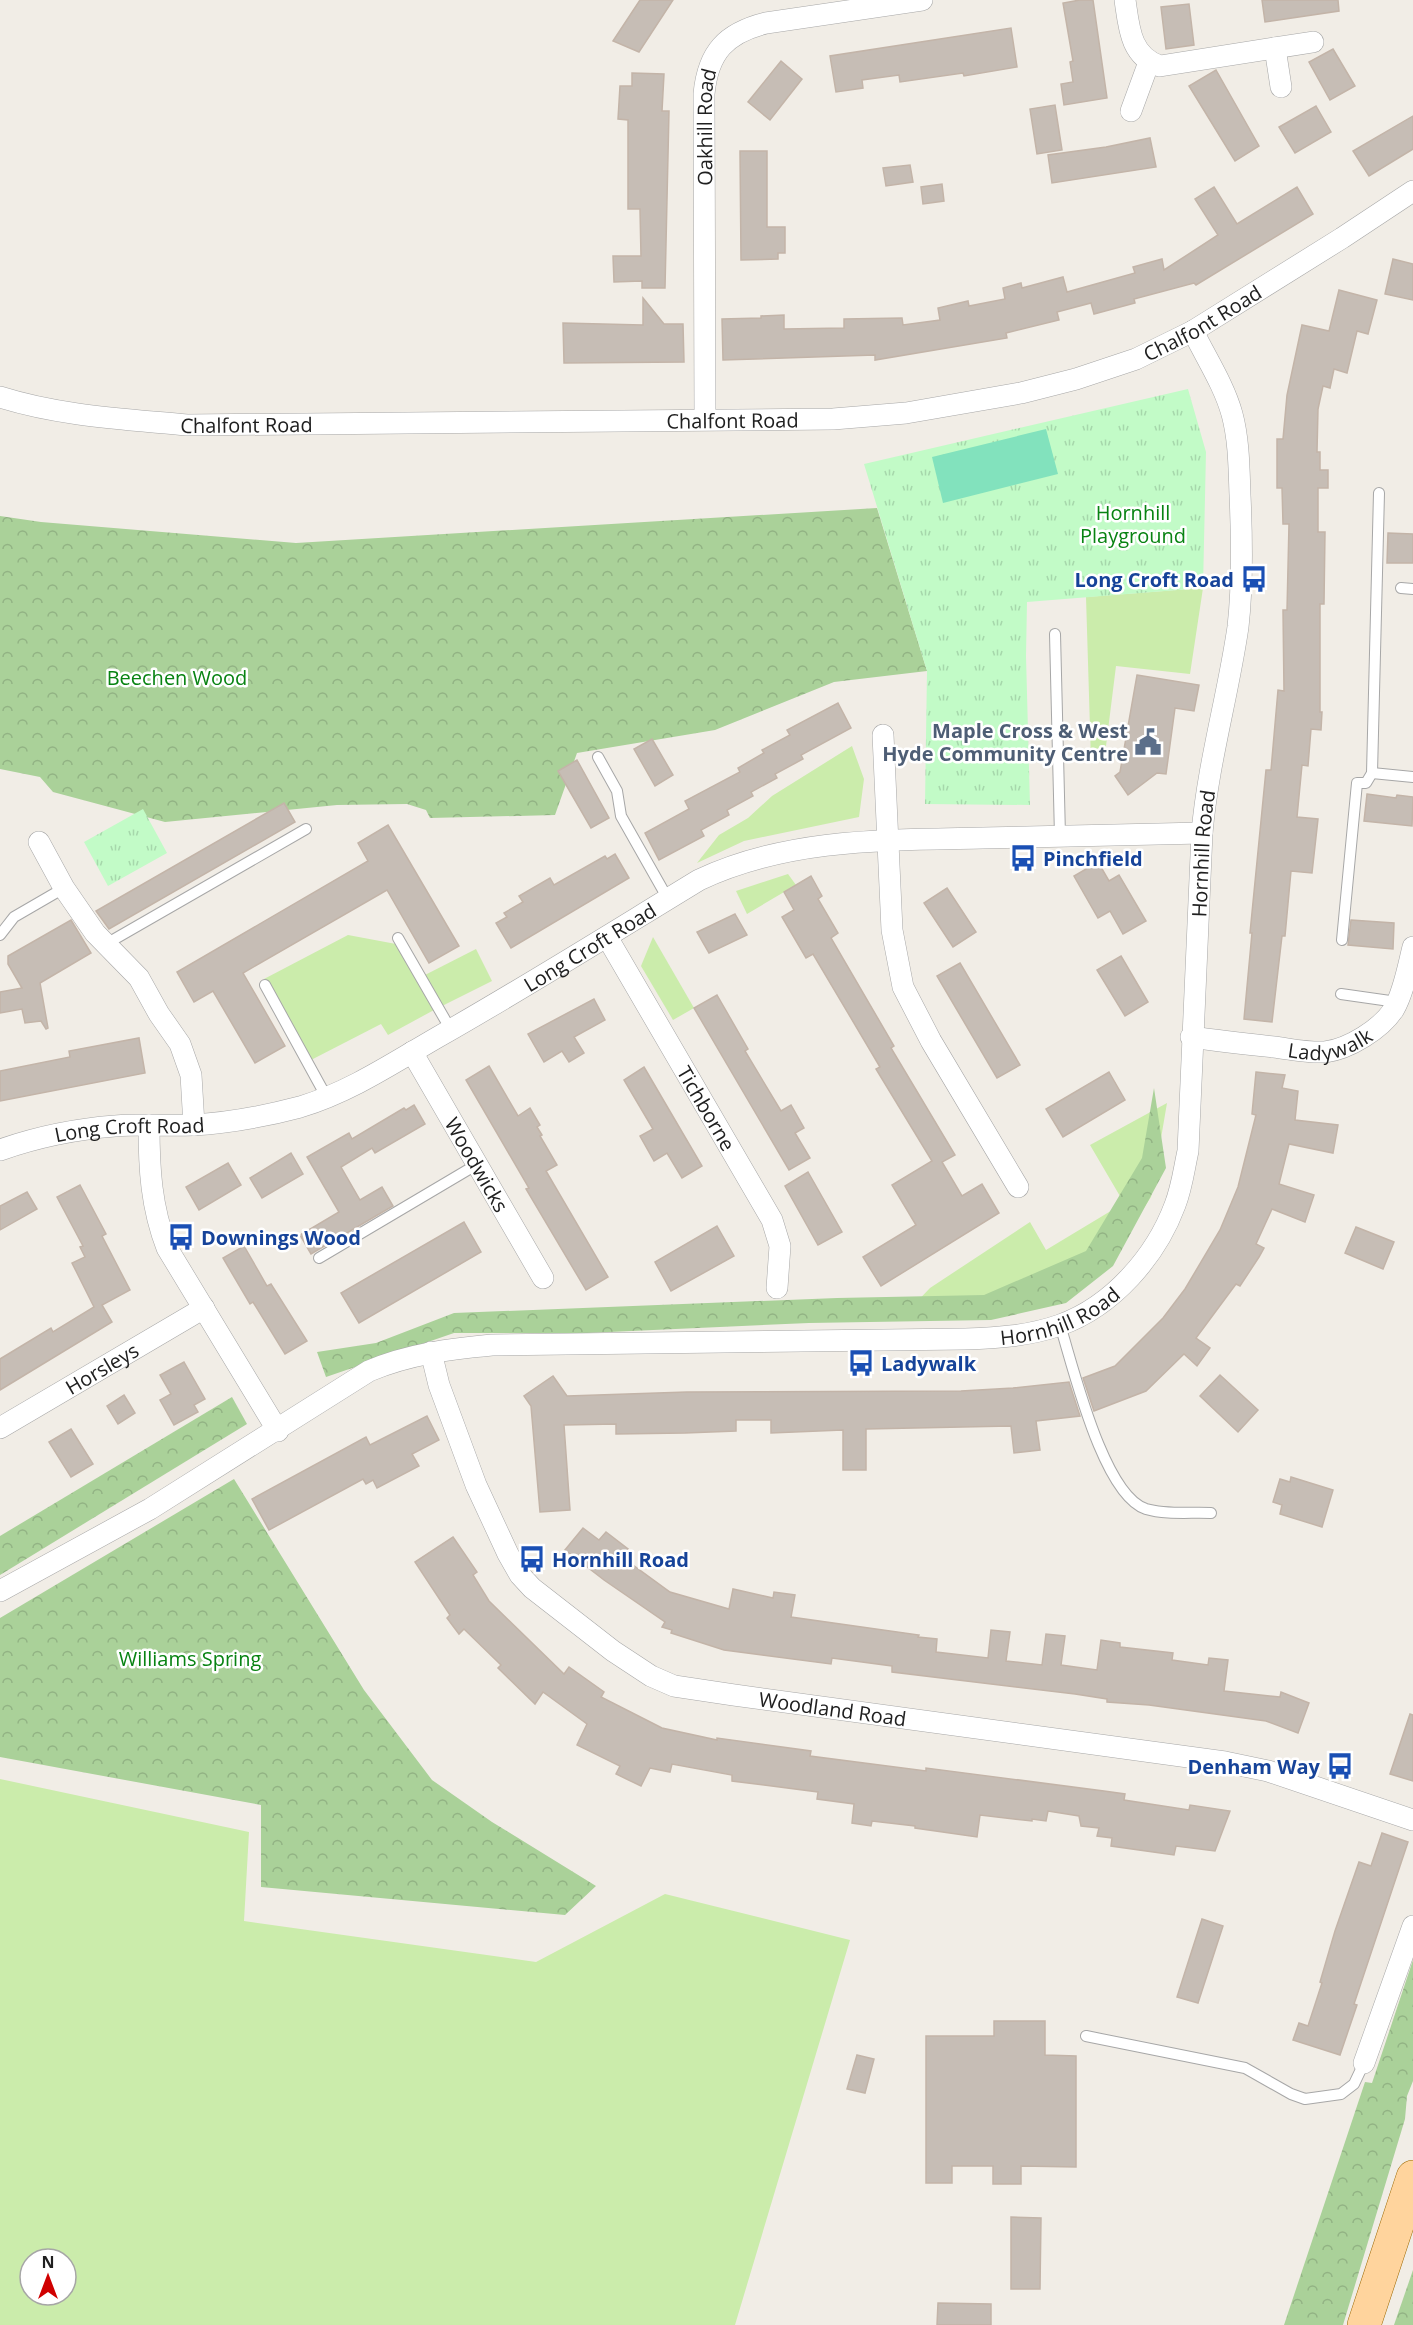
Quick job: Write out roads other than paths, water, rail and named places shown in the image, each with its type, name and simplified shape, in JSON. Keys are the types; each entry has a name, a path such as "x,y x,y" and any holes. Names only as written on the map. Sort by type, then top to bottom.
{"main road":[{"path":"1364,2325 1413,2177"}],"street":[{"name":"Oakhill Road","path":"705,419 704,94 710,62 728,40 749,27 922,0"},
{"path":"1125,0 1134,45 1149,62 1167,66 1313,42"},
{"path":"1275,48 1281,87"},
{"path":"1131,111 1149,62"},
{"name":"Chalfont Road","path":"0,397 89,416 187,425 868,417 906,413 1021,393 1076,380 1136,359 1194,331 1413,191"},
{"name":"Hornhill Road","path":"0,1591 150,1509 278,1431 369,1371 390,1362 431,1352 492,1345 992,1338 1027,1334 1060,1325 1105,1300 1141,1266 1176,1202 1188,1151 1191,1037 1205,792 1238,625 1242,549 1238,456 1232,412 1194,331"},
{"path":"883,735 891,930 903,987 931,1041 1018,1186"},
{"name":"Long Croft Road","path":"0,1150 49,1136 115,1126 194,1125 262,1115 327,1098 360,1082 451,1030 668,899 721,870 768,855 830,844 888,840 1202,833"},
{"path":"39,842 64,888 95,933 139,978 159,1014 184,1051 191,1075 194,1125"},
{"name":"Tichborne","path":"607,937 772,1220 780,1246 777,1288"},
{"name":"Ladywalk","path":"1191,1037 1325,1052 1358,1039 1383,1022 1397,1002 1413,947"},
{"name":"Woodwicks","path":"412,1052 543,1278"},
{"path":"149,1125 149,1172 158,1226 167,1248 278,1431"},
{"name":"Horsleys","path":"0,1428 204,1308"},
{"name":"Woodland Road","path":"431,1352 439,1385 476,1485 520,1575 546,1600 613,1651 657,1679 674,1686 734,1695 1248,1767 1268,1771 1413,1820"},
{"path":"1364,2062 1413,1926"}],"lane":[{"path":"1342,940 1357,783 1366,783 1372,773 1379,493"},
{"path":"1401,588 1413,588"},
{"path":"1055,634 1060,836"},
{"path":"598,757 617,791 621,816 668,899"},
{"path":"1372,773 1413,777"},
{"path":"106,944 306,829"},
{"path":"0,935 14,917 64,888"},
{"path":"398,938 451,1030"},
{"path":"265,985 327,1098"},
{"path":"1341,994 1397,1002"},
{"path":"320,1258 476,1165"},
{"path":"1060,1325 1106,1462 1124,1492 1133,1502 1147,1509 1211,1513"},
{"path":"1086,2036 1245,2067 1291,2094 1305,2099 1341,2094 1354,2084 1364,2062"}],"place":[{"name":"Long Croft Road","path":"1254,579"},
{"name":"Maple Cross & West Hyde Community Centre","path":"1148,742"},
{"name":"Pinchfield","path":"1023,858"},
{"name":"Downings Wood","path":"181,1237"},
{"name":"Ladywalk","path":"861,1363"},
{"name":"Hornhill Road","path":"532,1559"},
{"name":"Denham Way","path":"1340,1766"}],"park label":[{"name":"Hornhill Playground","path":"1133,524"},
{"name":"Beechen Wood","path":"177,677"},
{"name":"Williams Spring","path":"190,1658"}]}
